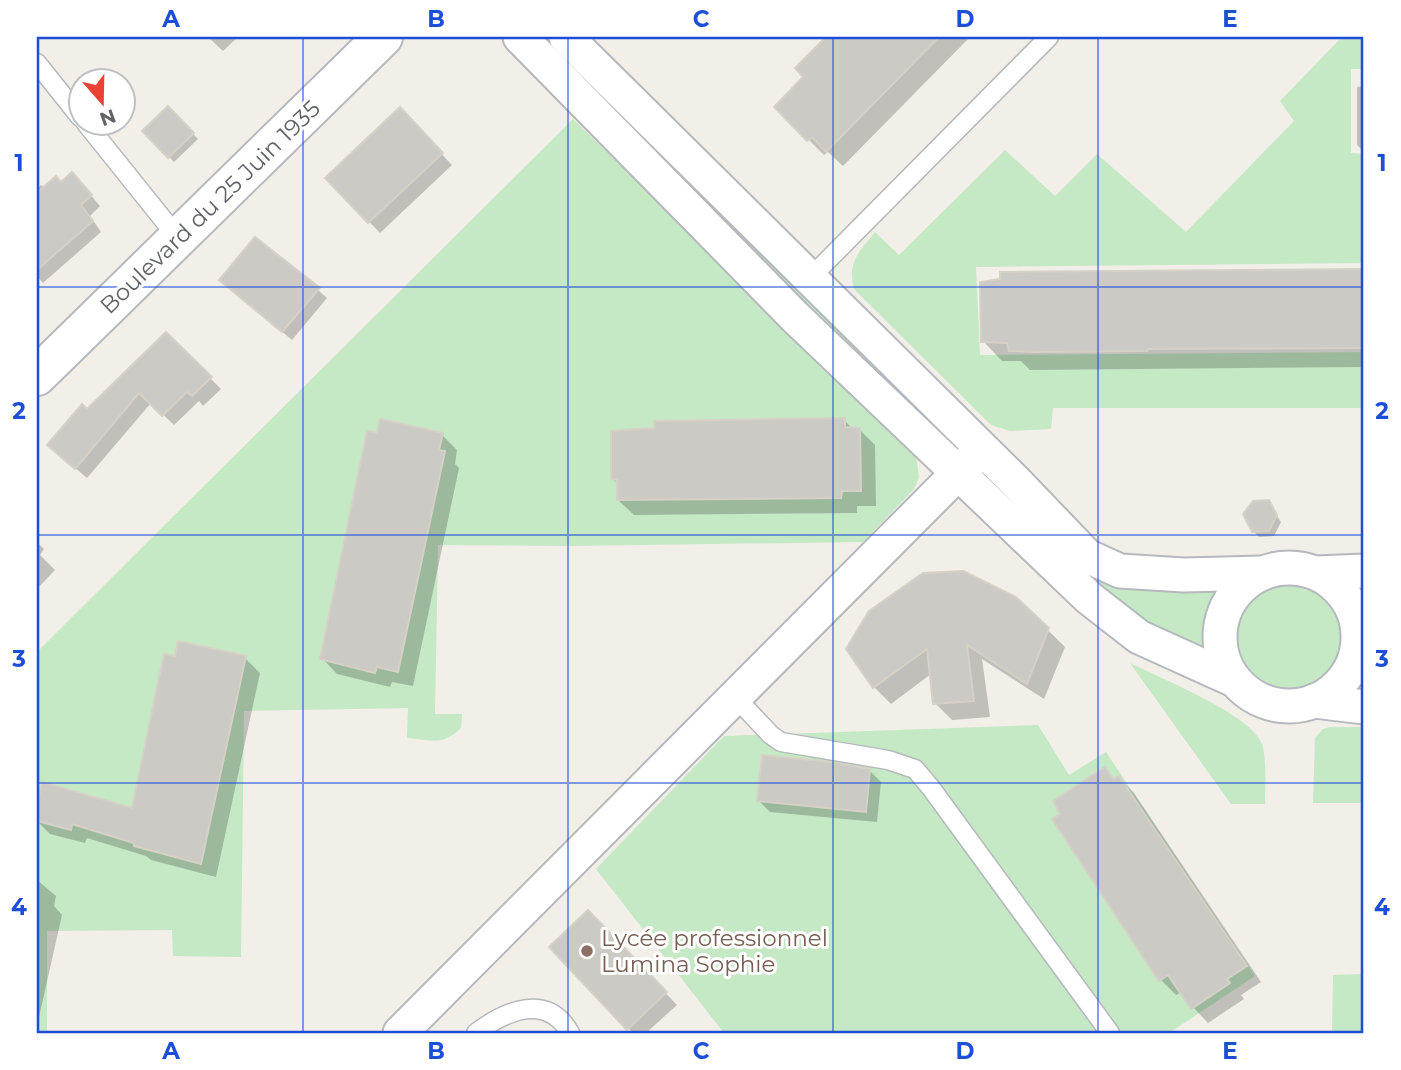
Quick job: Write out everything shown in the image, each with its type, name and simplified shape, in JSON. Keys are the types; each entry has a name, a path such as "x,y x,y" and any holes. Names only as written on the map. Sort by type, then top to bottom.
{"main road":[{"name":"Boulevard du 25 Juin 1935","path":"37,376 383,37"}],"street":[{"path":"520,37 795,317 971,461 1017,482 1087,556 1120,571 1184,575 1263,573 1298,568 1315,573 1335,586 1350,603 1357,626 1357,649 1349,671 1334,689 1314,701 1296,705 1274,704 1254,696 1234,680 1139,637 1089,598 971,461 811,277 566,37"},
{"path":"400,1033 971,461"},
{"path":"1315,573 1364,570"},
{"path":"1234,680 1222,651 1222,619 1230,599 1245,584 1263,573"},
{"path":"1314,701 1364,707"}],"lane":[{"path":"811,277 1049,37"},
{"path":"37,62 66,99"},
{"path":"96,136 178,238"},
{"path":"735,697 781,742 888,760 915,769 1110,1033"},
{"path":"476,1033 493,1020 517,1010 536,1008 550,1012 570,1033"}],"green space":[{"path":"1342,37 1364,37 1364,69 1351,69 1351,153 1364,154 1364,263 976,267 980,355 1364,352 1364,408 1053,408 1051,429 1010,431 991,425 854,289 853,264 875,232 899,255 1005,150 1055,196 1097,154 1186,232 1294,121 1280,101"},
{"path":"573,119 916,455 919,477 914,489 863,542 438,545 435,714 462,714 461,728 442,740 407,738 408,708 244,711 241,957 173,956 172,930 47,931 47,1033 37,1033 37,652"},
{"path":"625,119 959,448 951,449 624,124"},
{"path":"1066,556 1227,583 1210,620 1209,638 1213,660 1153,633"},
{"path":"1292,581 1313,585 1330,597 1342,614 1346,635 1342,656 1330,673 1313,685 1292,689 1271,685 1254,673 1242,656 1238,635 1242,614 1254,597 1271,585"},
{"path":"1130,663 1224,710 1255,733 1264,751 1265,804 1231,804"},
{"path":"1038,725 1069,775 1106,752 1255,976 1169,1033 724,1033 596,869 724,736"},
{"path":"1364,727 1364,803 1313,803 1315,738 1323,729"},
{"path":"1364,974 1364,1033 1332,1033 1333,975"}],"building":[{"path":"826,37 939,37 826,152 812,137 807,141 774,107 803,77 795,68"},
{"path":"168,106 194,133 168,158 142,131"},
{"path":"400,107 443,153 368,223 325,178"},
{"path":"72,172 92,195 81,205 93,221 37,270 37,193 56,176 61,182"},
{"path":"255,237 320,288 282,332 219,280"},
{"path":"1364,269 1364,348 1035,352 1009,351 1007,343 981,342 980,282 1000,279 1000,272"},
{"path":"166,332 212,377 192,396 187,392 162,416 139,393 75,469 47,445 82,404 87,409"},
{"path":"845,418 845,427 860,428 861,491 842,491 841,498 617,500 617,480 611,479 611,431 654,428 654,421"},
{"path":"380,419 443,433 439,450 445,451 398,672 377,667 375,673 320,659 367,431 377,433"},
{"path":"1269,500 1277,515 1269,531 1252,532 1243,514 1253,501"},
{"path":"963,571 1016,597 1049,628 1027,684 967,645 974,701 933,704 927,649 873,688 846,649 869,611 923,573"},
{"path":"178,641 246,656 201,864 134,846 134,843 72,824 71,830 37,821 42,782 132,808 164,654 175,656"},
{"path":"762,755 870,769 866,812 757,801"},
{"path":"1105,767 1113,779 1119,776 1247,966 1227,979 1230,983 1191,1009 1168,975 1159,981 1052,819 1060,814 1053,801"},
{"path":"588,910 667,992 627,1030 549,947"}],"place":[{"name":"Lycée professionnel Lumina Sophie","path":"587,951"}]}
